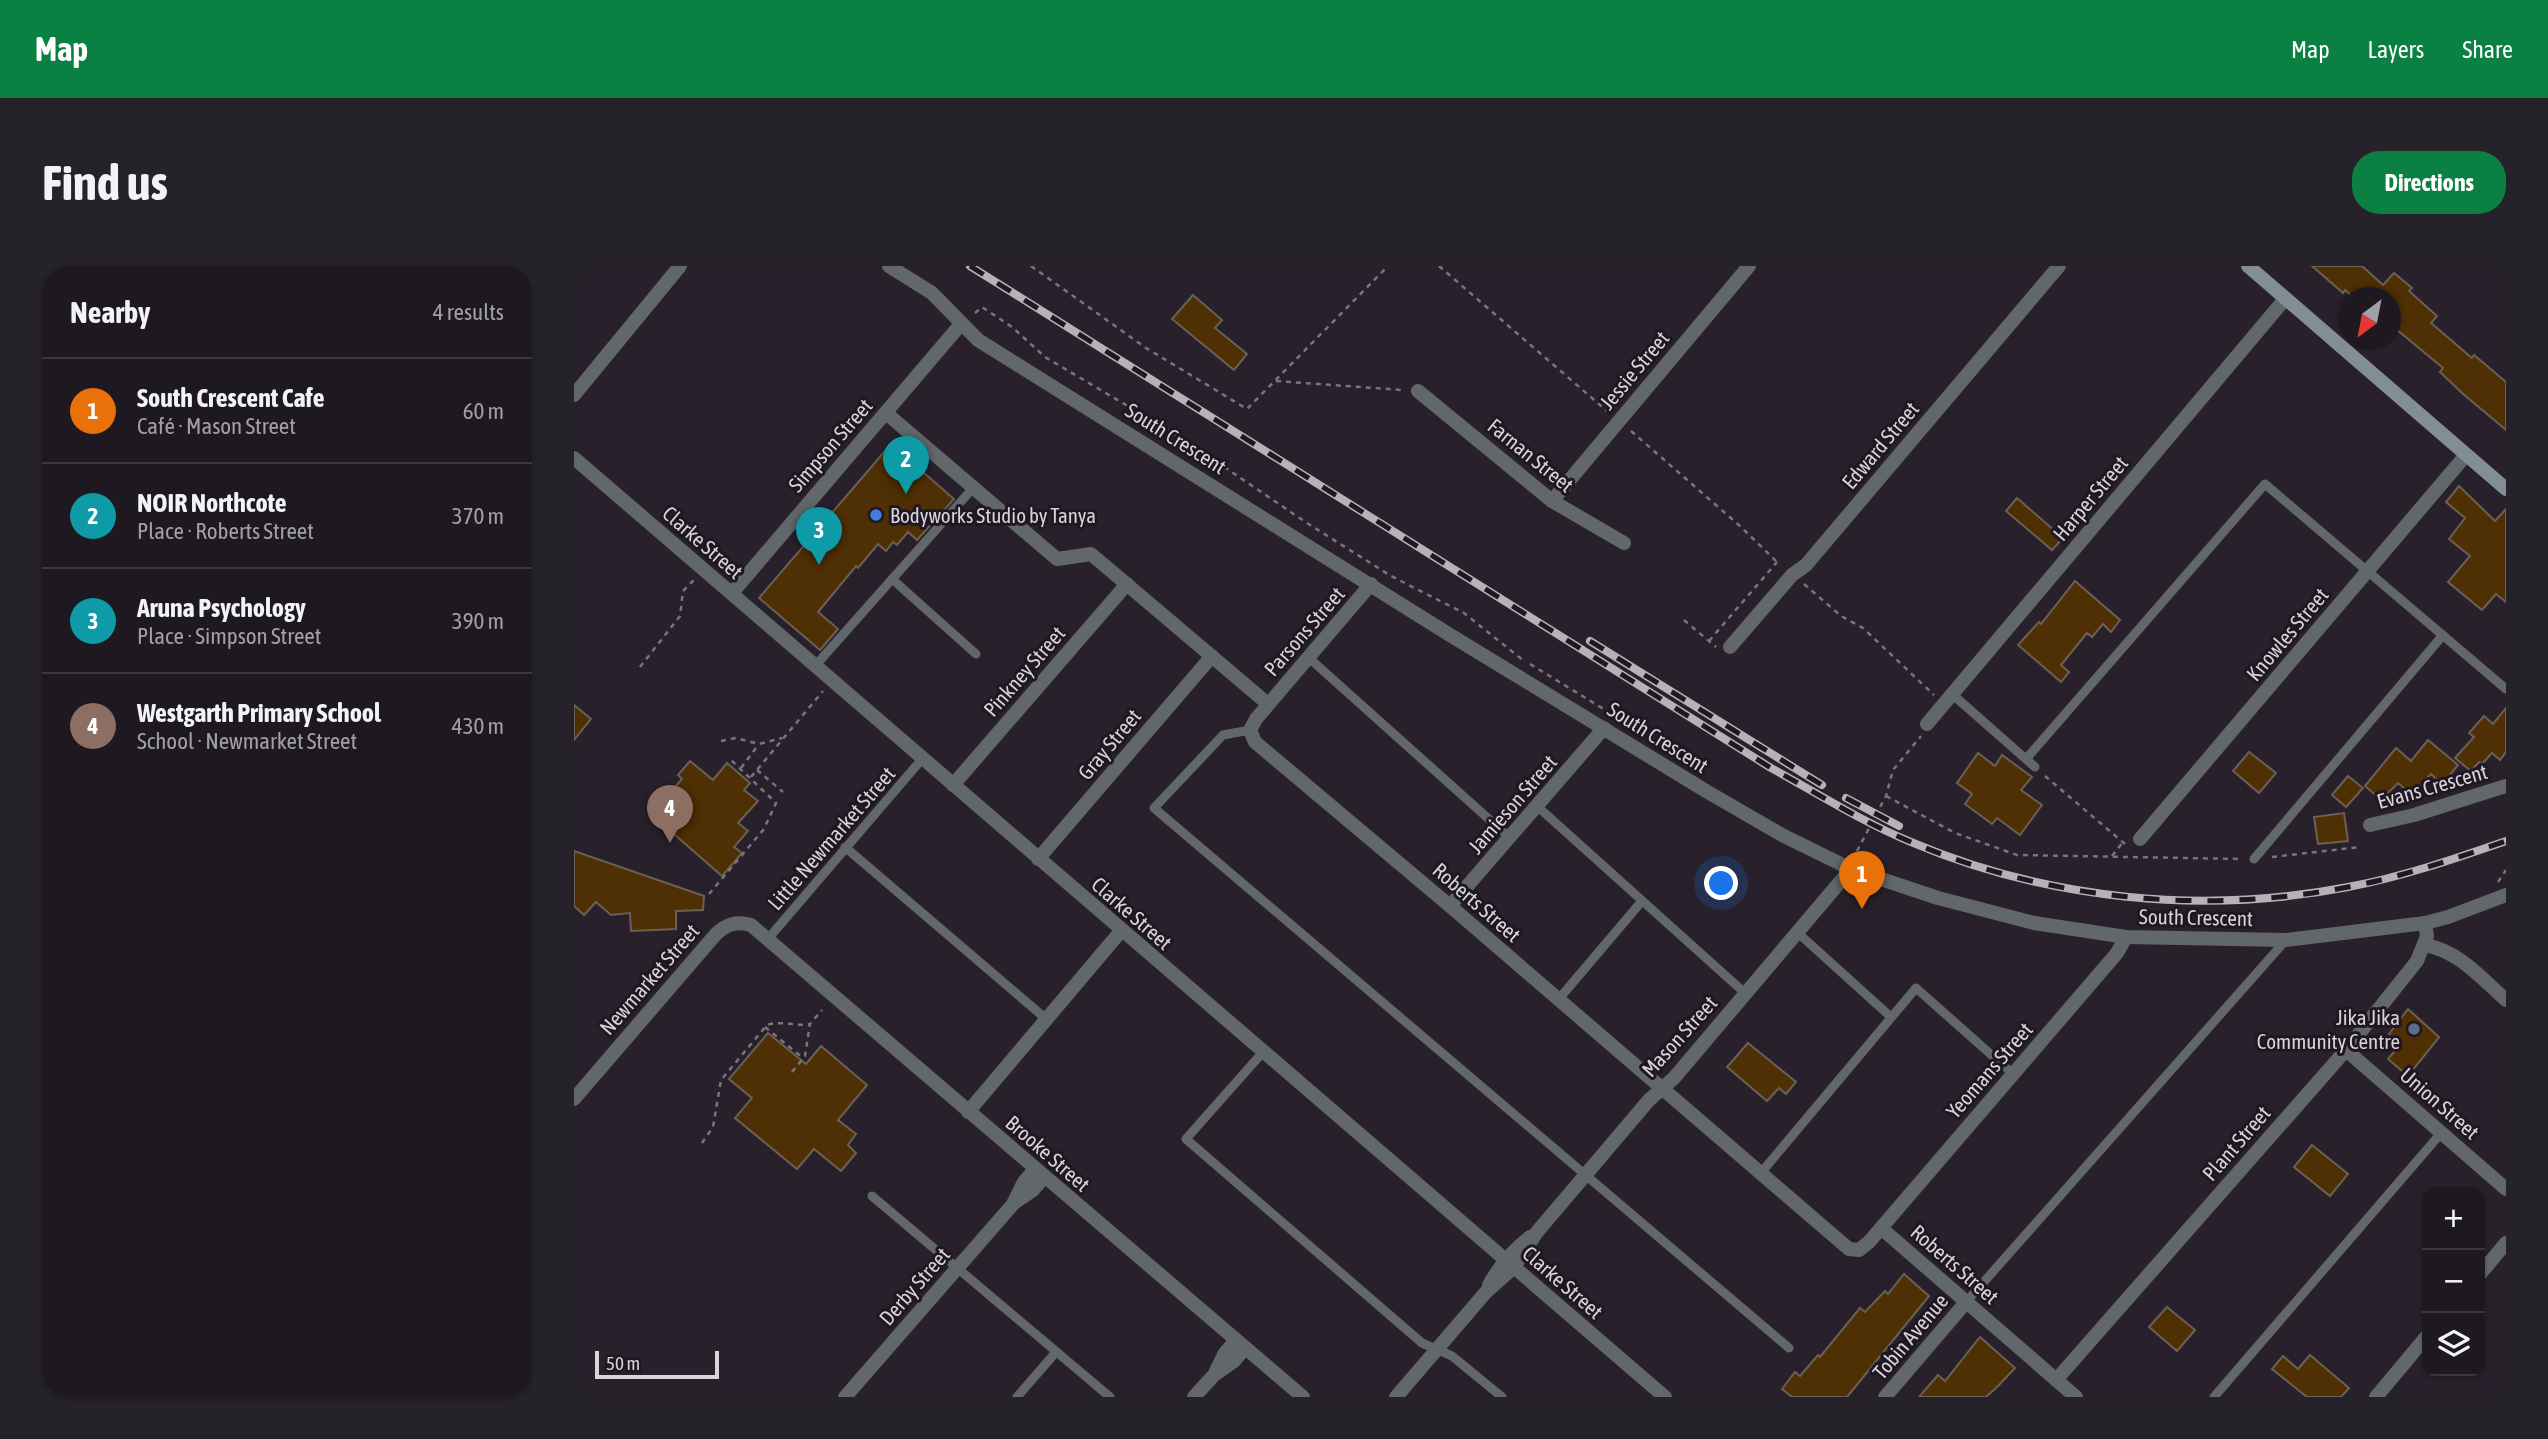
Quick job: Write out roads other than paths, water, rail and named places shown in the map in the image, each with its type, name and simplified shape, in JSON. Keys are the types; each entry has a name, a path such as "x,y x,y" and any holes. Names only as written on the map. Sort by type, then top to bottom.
{"main road":[{"path":"2248,266 2506,489"}],"street":[{"path":"574,395 680,266"},
{"name":"South Crescent","path":"888,266 932,293 978,340 1604,728 1782,835 1851,869 1938,898 2034,923 2126,937 2286,940 2425,923 2448,917 2502,889"},
{"name":"Jessie Street","path":"1552,501 1749,266"},
{"name":"Edward Street","path":"1724,648 1792,575 1806,565 2059,266"},
{"name":"Harper Street","path":"1927,724 2285,299"},
{"name":"Simpson Street","path":"732,593 961,324"},
{"name":"Farnan Street","path":"1418,391 1552,501 1624,543"},
{"path":"886,413 1057,559 1091,554 1268,704 1250,730"},
{"name":"Knowles Street","path":"2140,839 2466,455"},
{"name":"Clarke Street","path":"574,459 1665,1397"},
{"name":"Pinkney Street","path":"953,785 1127,584"},
{"name":"Parsons Street","path":"1268,704 1371,584"},
{"name":"Gray Street","path":"1038,859 1212,656"},
{"name":"Jamieson Street","path":"1450,906 1604,728"},
{"name":"Roberts Street","path":"1250,730 1255,742 1450,906 1849,1250 1859,1250 1881,1228 2076,1397"},
{"name":"Evans Crescent","path":"2370,825 2414,815 2506,786"},
{"name":"Mason Street","path":"1395,1397 1510,1263 1514,1250 1537,1232 1661,1088 1674,1077 1851,869"},
{"name":"Newmarket Street","path":"574,1099 708,941 726,925 741,922 751,925 767,940"},
{"path":"2425,923 2425,945 2441,948 2455,955 2506,1000"},
{"path":"968,1112 1121,931"},
{"name":"Yeomans Street","path":"1881,1228 2117,953 2126,937"},
{"name":"Brooke Street","path":"767,940 1303,1397"},
{"name":"Plant Street","path":"2056,1380 2346,1050 2417,961 2425,945"},
{"name":"Union Street","path":"2346,1050 2506,1189"},
{"name":"Derby Street","path":"845,1397 1014,1203 1033,1190 1039,1173"},
{"path":"2485,1268 2506,1242"},
{"name":"Tobin Avenue","path":"1885,1397 1967,1301"},
{"path":"2375,1397 2422,1342"},
{"path":"1194,1397 1214,1375 1234,1361 1240,1344"}],"lane":[{"path":"2026,759 2265,484 2506,689"},
{"path":"815,667 973,488"},
{"path":"892,579 976,653"},
{"path":"2254,859 2443,635"},
{"path":"1309,658 1510,838"},
{"path":"1952,694 2035,766"},
{"path":"1250,730 1223,735 1154,808 1789,1348"},
{"name":"Little Newmarket Street","path":"767,940 922,759"},
{"path":"1538,807 1745,994"},
{"path":"845,847 1045,1018"},
{"path":"1558,1000 1642,901"},
{"path":"1798,933 1891,1017"},
{"path":"1967,1301 2286,940"},
{"path":"1760,1174 1916,988 2013,1074"},
{"path":"1263,1052 1186,1139 1422,1343 1452,1356 1502,1397"},
{"path":"2214,1397 2442,1132"},
{"path":"872,1196 1110,1397"},
{"path":"1017,1397 1056,1352"}],"railway":[{"path":"970,266 1771,768 1875,826 1963,862 2071,889 2126,897 2238,900 2293,895 2368,883 2428,867 2506,841"},
{"path":"1590,641 1822,785"},
{"path":"1846,798 1899,826"}],"place":[{"name":"NOIR Northcote","path":"906,494"},
{"name":"Bodyworks Studio by Tanya","path":"876,515"},
{"name":"Aruna Psychology","path":"819,565"},
{"name":"Westgarth Primary School","path":"670,843"},
{"name":"South Crescent Cafe","path":"1862,909"},
{"name":"Jika Jika Community Centre","path":"2414,1029"}]}
